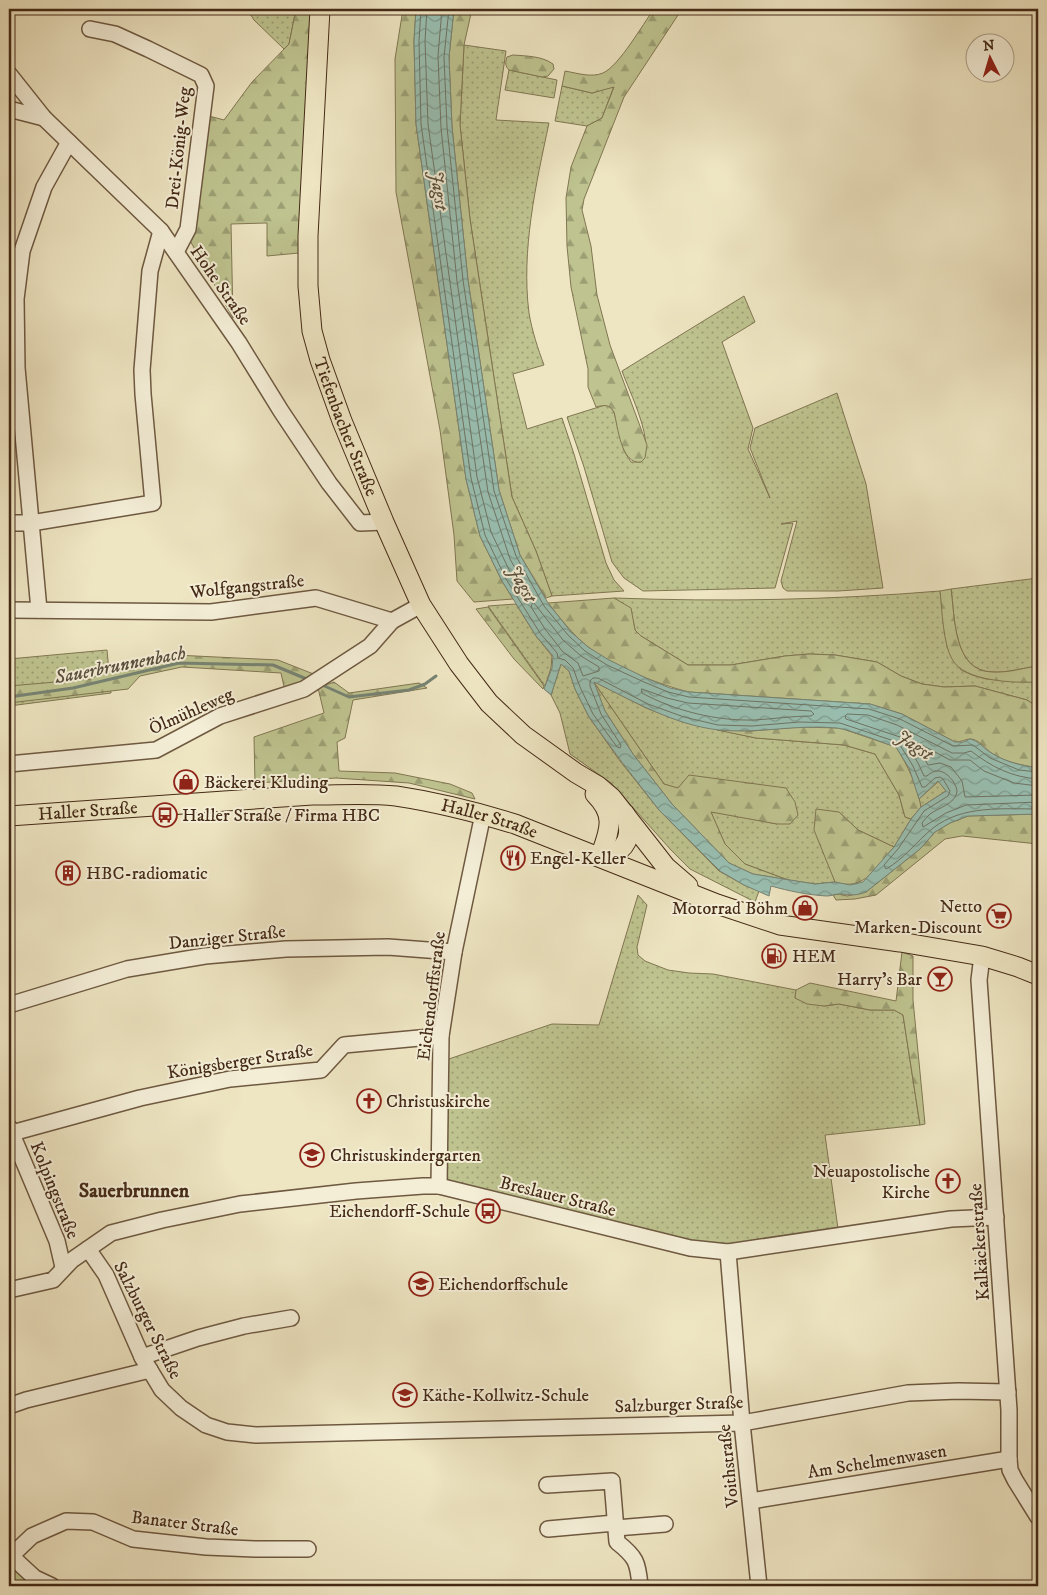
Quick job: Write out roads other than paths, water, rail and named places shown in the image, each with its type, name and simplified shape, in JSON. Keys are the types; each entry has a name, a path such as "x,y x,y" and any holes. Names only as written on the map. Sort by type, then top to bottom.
{"main road":[{"name":"Tiefenbacher Straße","path":"320,9 308,236 308,286 312,331 320,360 342,420 384,522 421,605 459,664 489,703 523,734 598,786 624,813 666,867 703,898"},
{"name":"Tiefenbacher Straße","path":"576,772 603,802 608,811 609,830 603,858"},
{"name":"Haller Straße","path":"9,816 312,795 395,796 483,814 515,824 703,898 780,925 982,956 1038,975"},
{"path":"603,858 622,849 628,838 628,822 624,813"}],"street":[{"name":"Drei-König-Weg","path":"90,29 115,34 201,75 206,86 188,229 176,252"},
{"name":"Hohe Straße","path":"9,74 44,118 161,231 239,343 328,483 360,523 384,522"},
{"path":"9,109 44,118"},
{"path":"39,610 13,368 16,299 22,251 44,187 68,142"},
{"path":"9,523 31,523 153,503 142,370 150,271 161,231"},
{"name":"Wolfgangstraße","path":"9,610 211,612 316,598 392,621"},
{"path":"392,621 421,605"},
{"name":"Ölmühleweg","path":"9,764 156,750 220,716 304,689 370,646 392,621"},
{"name":"Eichendorffstraße","path":"439,1186 441,1036 454,952 470,868 483,814"},
{"name":"Danziger Straße","path":"9,1005 127,969 205,956 286,949 388,947 454,952"},
{"name":"Kalkäckerstraße","path":"982,956 979,980 1008,1392 1009,1459 1015,1480 1038,1517"},
{"name":"Königsberger Straße","path":"10,1130 140,1098 230,1079 321,1070 344,1045 441,1036"},
{"name":"Kolpingstraße","path":"10,1130 57,1241 63,1267"},
{"name":"Breslauer Straße","path":"9,1290 53,1280 63,1267 111,1233 240,1204 356,1191 439,1186 690,1248 728,1252 951,1219 996,1217"},
{"name":"Salzburger Straße","path":"88,1249 106,1274 146,1364 162,1390 181,1408 206,1425 226,1432 256,1435 742,1422 908,1393 1008,1392"},
{"name":"Voithstraße","path":"728,1252 742,1422 759,1586"},
{"path":"9,1406 146,1364 198,1338 244,1326 291,1318"},
{"name":"Am Schelmenwasen","path":"751,1500 1009,1459"},
{"path":"547,1485 612,1481 617,1542 630,1552 638,1566 640,1586"},
{"name":"Banater Straße","path":"10,1555 32,1536 66,1521 93,1522 133,1540 215,1547 308,1549"},
{"path":"548,1529 665,1524"},
{"path":"10,1555 35,1578 52,1586"}],"water":[{"name":"Jagst","path":"416,9 454,9 449,57 452,127 468,280 499,490 520,555 548,603 571,632 588,647 609,660 670,688 689,692 870,704 902,714 955,742 973,740 1003,759 1038,768 1038,814 968,816 950,823 935,832 920,849 861,894 828,896 771,886 769,896 744,885 720,871 659,810 589,717 575,689 569,671 561,664 551,695 544,689 552,668 553,656 536,636 502,581 480,536 466,479 416,124 414,41","holes":["594,682 670,718 702,727 734,731 822,727 850,731 896,747 909,768 919,799 938,781 946,791 921,807 911,819 894,847 863,882 850,885 835,882 815,884 753,874 729,863 672,804 633,754 605,711"]}],"waterway":[{"name":"Sauerbrunnenbach","path":"9,697 73,688 179,663 273,665 309,680"},
{"name":"Sauerbrunnenbach","path":"320,684 349,697 409,690 425,684 436,676"}],"place":[{"name":"Bäckerei Kluding","path":"186,782"},
{"name":"Haller Straße / Firma HBC","path":"165,815"},
{"name":"Engel-Keller","path":"513,858"},
{"name":"HBC-radiomatic","path":"68,873"},
{"name":"Motorrad Böhm","path":"805,908"},
{"name":"Netto Marken-Discount","path":"999,916"},
{"name":"HEM","path":"774,956"},
{"name":"Harry's Bar","path":"940,979"},
{"name":"Christuskirche","path":"369,1101"},
{"name":"Christuskindergarten","path":"312,1155"},
{"name":"Neuapostolische Kirche","path":"948,1181"},
{"name":"Eichendorff-Schule","path":"488,1211"},
{"name":"Eichendorffschule","path":"421,1284"},
{"name":"Käthe-Kollwitz-Schule","path":"405,1395"}],"district":[{"name":"Sauerbrunnen","path":"134,1190"}]}
